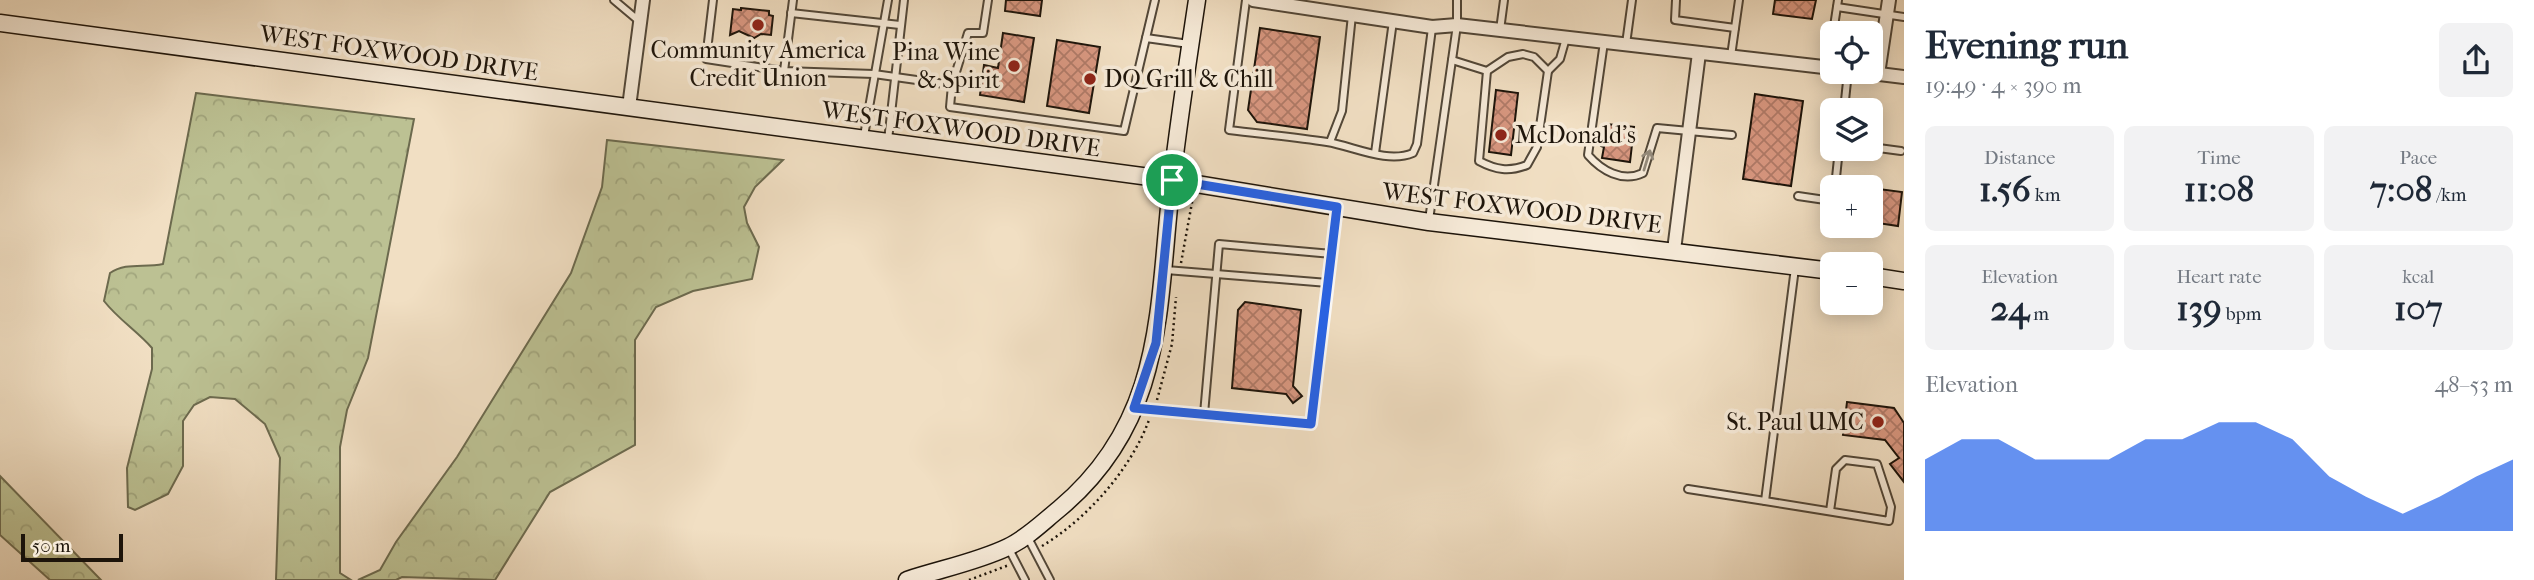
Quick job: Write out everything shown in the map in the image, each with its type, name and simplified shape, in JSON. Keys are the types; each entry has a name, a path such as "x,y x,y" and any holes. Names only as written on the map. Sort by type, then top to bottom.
{"main road":[{"path":"907,580 1008,547 1079,493 1116,447 1134,408 1156,343 1172,180 1196,0"},
{"name":"WEST FOXWOOD DRIVE","path":"0,23 1172,180 1429,222 1820,269"},
{"path":"1883,278 1904,281"}],"street":[{"path":"629,107 643,0"},
{"path":"1253,0 1432,27 1457,25 1820,67"},
{"path":"1883,36 1889,0"},
{"path":"1674,250 1699,53"},
{"path":"1883,75 1904,77"}],"lane":[{"path":"614,0 640,22"},
{"path":"713,0 706,59 784,71 874,74 953,85"},
{"path":"784,71 793,0"},
{"path":"864,139 888,0"},
{"path":"888,142 893,76 904,0"},
{"path":"988,0 983,33 968,33 953,85 950,107 1124,131 1155,0"},
{"path":"1246,0 1228,131 1330,142 1375,153 1404,156 1413,153 1417,144 1432,27"},
{"path":"1429,222 1457,25 1457,0"},
{"path":"1500,30 1504,0"},
{"path":"1626,44 1632,0"},
{"path":"1675,0 1675,20 1735,28"},
{"path":"1731,56 1738,0"},
{"path":"1838,4 1904,17"},
{"path":"791,13 900,25"},
{"path":"1330,142 1342,111 1352,15"},
{"path":"1375,153 1394,21"},
{"path":"1146,38 1190,44"},
{"path":"1548,71 1534,57 1523,54 1507,57 1487,71 1479,161 1494,169 1515,169 1527,165 1537,147 1548,71 1560,59 1566,38"},
{"path":"1604,42 1588,155 1602,171 1634,177 1643,173 1657,128 1732,135"},
{"path":"1452,60 1487,71"},
{"path":"1883,149 1901,151"},
{"path":"1798,196 1820,199"},
{"path":"1134,408 1311,424 1337,207"},
{"path":"1204,414 1219,244 1332,254"},
{"path":"1765,501 1795,266"},
{"path":"1164,270 1328,283"},
{"path":"1688,489 1889,521 1891,507 1877,464 1845,460 1836,469 1830,511"},
{"path":"1026,535 1050,580"},
{"path":"1008,547 1025,580"}],"green space":[{"path":"196,93 414,119 368,358 347,410 340,447 340,573 351,580 276,580 280,458 265,424 235,399 210,397 194,405 183,421 183,466 168,494 135,510 128,507 127,468 152,369 152,348 104,301 110,273 129,266 163,264"},
{"path":"607,140 783,160 755,187 744,207 747,223 759,247 752,279 693,291 656,307 635,340 635,445 550,492 495,580 402,577 396,580 358,580 380,570 396,542 457,457 571,273 602,187"},
{"path":"0,476 101,580 50,580 0,535"}],"building":[{"path":"1006,0 1042,0 1040,16 1005,11"},
{"path":"1775,0 1816,0 1812,19 1773,14"},
{"path":"733,9 769,11 769,15 773,16 771,35 761,34 754,38 739,31 730,35"},
{"path":"1260,28 1320,37 1307,129 1257,122 1248,110"},
{"name":"Pina Wine & Spirit","path":"1003,33 1034,38 1024,102 980,95 984,65 998,68"},
{"path":"1057,40 1100,47 1089,113 1047,106"},
{"path":"1496,90 1518,93 1511,155 1489,152"},
{"path":"1755,94 1803,101 1791,186 1743,179"},
{"path":"1606,124 1634,127 1630,162 1602,158 1604,147 1601,146"},
{"path":"1883,190 1902,192 1898,226 1883,224"},
{"path":"1245,302 1301,310 1293,386 1302,396 1293,403 1286,394 1232,388 1238,310"},
{"path":"1847,402 1894,408 1904,423 1904,482 1890,464 1899,458 1885,440 1843,435"}],"place":[{"name":"Community America Credit Union","path":"758,25"},
{"name":"Pina Wine & Spirit","path":"1014,66"},
{"name":"DQ Grill & Chill","path":"1090,79"},
{"name":"McDonald's","path":"1501,135"},
{"name":"St. Paul UMC","path":"1878,422"}],"route":[{"path":"1172,180 1337,207 1311,424 1134,408 1148,375 1156,343 1172,180"}]}
